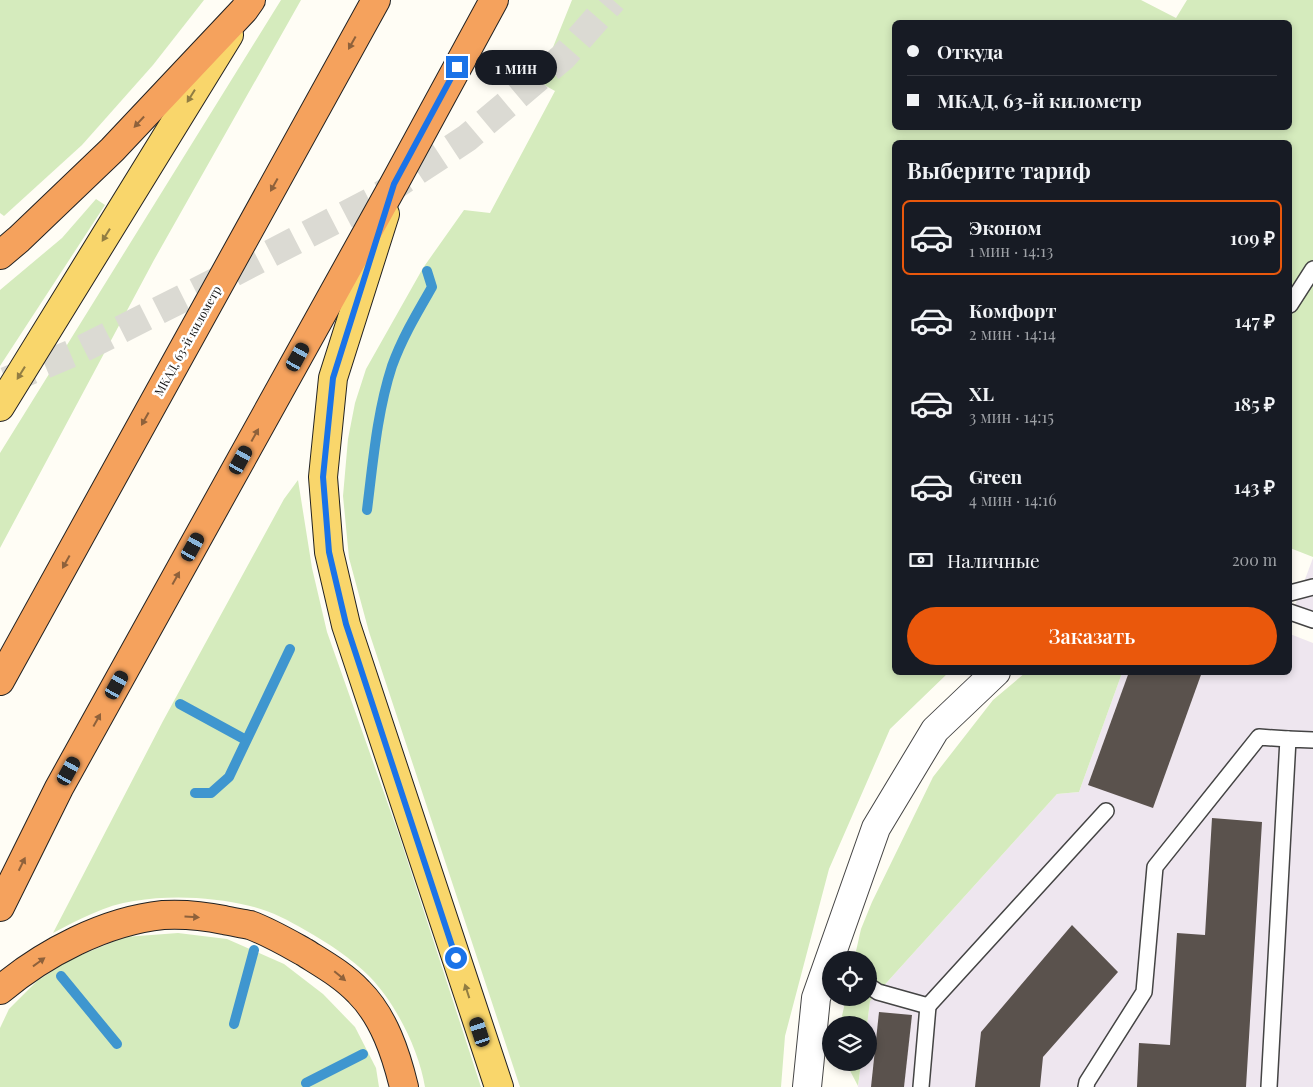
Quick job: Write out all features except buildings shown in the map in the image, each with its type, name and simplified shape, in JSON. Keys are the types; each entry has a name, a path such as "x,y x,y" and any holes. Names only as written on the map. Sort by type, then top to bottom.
{"highway":[{"name":"МКАД, 63-й километр","path":"0,681 376,0"},
{"path":"0,907 59,788 494,0"},
{"path":"10,247 112,150 247,5"},
{"path":"0,990 54,951 104,930 135,920 165,915 210,918 248,925 282,939 324,965 360,992 379,1018 395,1054 404,1087"}],"main road":[{"path":"0,407 247,5"},
{"path":"394,184 333,378 323,477 329,552 346,624 499,1087"}],"street":[{"path":"833,951 876,828 935,730 993,675"},
{"path":"807,1087 816,998 822,982"}],"lane":[{"path":"1292,302 1313,269"},
{"path":"1292,592 1313,587"},
{"path":"1292,613 1313,620"},
{"path":"1086,1087 1087,1082 1144,992 1155,866 1259,737 1313,740"},
{"path":"1269,1087 1288,739"},
{"path":"920,1087 928,1006 1106,811"},
{"path":"877,991 928,1006"}],"shaded area":[{"path":"1313,558 1313,612 1295,606"},
{"path":"1292,635 1313,643 1313,1087 858,1087 860,1071 877,1071 877,1016 868,1016 869,1006 877,1006 877,993 1057,794 1079,792 1121,675 1292,675"}],"green space":[{"path":"0,0 204,0 153,65 82,145 4,216 0,213"},
{"path":"281,0 301,0 154,260 0,548 0,453"},
{"path":"572,0 1141,0 1176,18 1187,0 1313,0 1313,557 1292,549 1292,140 892,140 892,675 946,675 890,729 829,869 785,1036 781,1087 520,1087 369,632 349,558 343,496 348,439 355,403 366,369 423,268 464,210 490,213 555,91 539,82"},
{"path":"96,199 105,205 0,366 0,290 62,238"},
{"path":"298,480 312,568 327,632 400,838 481,1087 425,1087 418,1058 405,1028 389,1000 370,977 347,957 322,940 285,919 264,910 236,903 207,899 148,899 102,909 53,933 163,721 284,499"},
{"path":"1023,675 1121,675 1079,792 1057,794 877,993 877,951 856,951 861,929 872,902 933,777 993,700"},
{"path":"178,933 227,939 284,964 323,994 355,1027 376,1068 379,1087 0,1087 0,1028 9,1009 37,981 71,959 125,937"},
{"path":"844,1006 869,1006 868,1016 842,1016"},
{"path":"850,1071 860,1071 858,1086"}],"waterway":[{"path":"367,510 376,437 387,383 400,346 432,287 427,271"},
{"path":"195,793 211,793 229,777 290,649"},
{"path":"180,704 246,740"},
{"path":"234,1024 254,950"},
{"path":"61,976 117,1044"},
{"path":"306,1083 363,1054"}],"tunnel":[{"path":"6,381 80,350 372,201 467,138 563,57 613,0"}],"route":[{"path":"456,958 346,624 329,552 323,477 333,378 394,184 457,67"}]}
